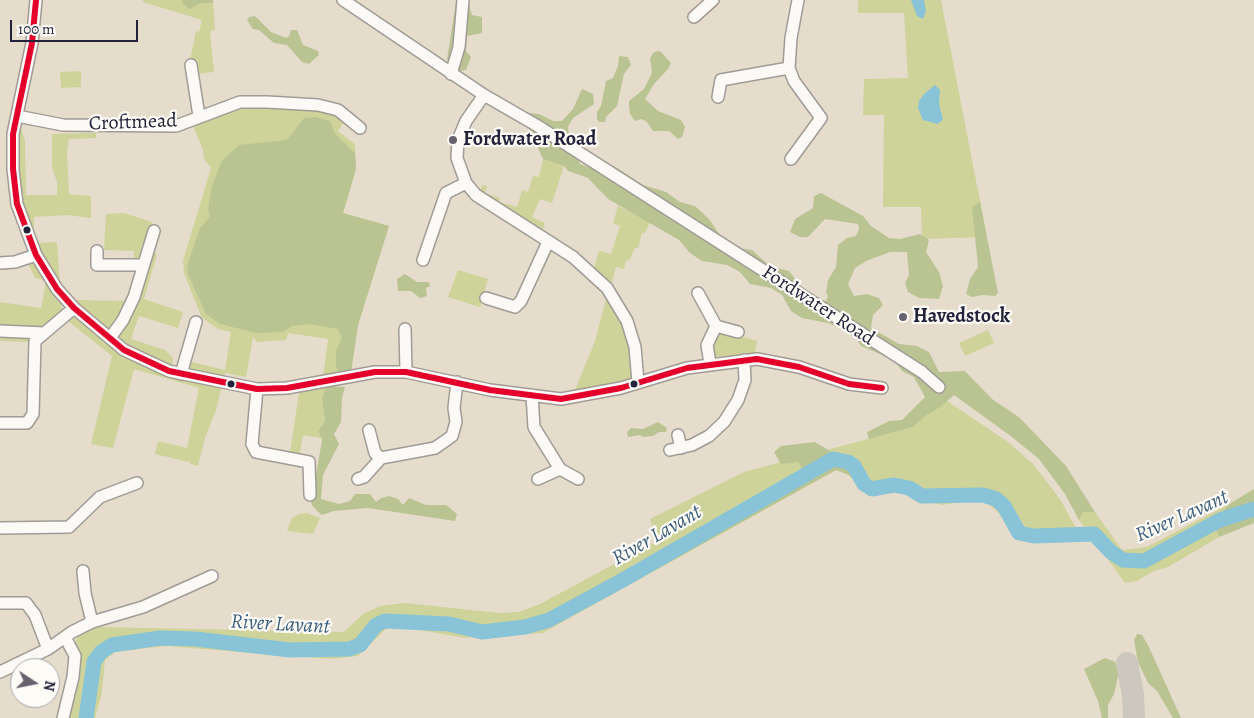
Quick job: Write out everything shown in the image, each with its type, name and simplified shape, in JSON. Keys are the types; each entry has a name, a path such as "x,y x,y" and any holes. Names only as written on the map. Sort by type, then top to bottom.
{"street":[{"path":"36,0 32,43 13,134 13,170 17,204 36,255 57,289 74,308 124,350 169,371 257,389 287,388 375,372 406,372 490,390 561,399 638,382 710,363 757,360 800,367 849,384 882,388"},
{"name":"Fordwater Road","path":"343,0 451,74 536,125 922,372 939,387"},
{"path":"451,74 460,47 463,0"},
{"path":"694,17 712,0"},
{"path":"791,159 821,118 794,81 790,68 791,38 798,0"},
{"path":"191,65 199,116"},
{"path":"718,97 721,80 790,68"},
{"path":"484,95 466,121 458,140 457,158 466,183 476,195 572,257 607,288 627,321 635,347 638,382"},
{"name":"Croftmead","path":"17,116 63,125 176,126 240,102 318,104 338,110 360,128"},
{"path":"423,260 446,193 466,183"},
{"path":"110,338 124,320 154,230"},
{"path":"486,298 515,307 521,301 548,242"},
{"path":"97,250 97,265 143,265"},
{"path":"0,263 15,262 36,255"},
{"path":"698,293 716,326 738,332"},
{"path":"0,423 27,423 33,414 35,341 74,308"},
{"path":"181,374 196,322"},
{"path":"710,363 707,345 716,326"},
{"path":"405,329 411,341 406,372"},
{"path":"0,331 44,333"},
{"path":"678,434 675,449 692,445 709,436 724,422 738,400 745,380 744,360"},
{"path":"358,479 364,477 381,458 435,448 452,436 456,422 454,408 456,382"},
{"path":"257,389 252,444 256,452 309,462 310,494"},
{"path":"532,395 534,427 560,469 578,479"},
{"path":"369,430 375,453 381,458"},
{"path":"538,479 560,469"},
{"path":"0,528 69,527 100,497 137,483"},
{"path":"83,571 85,593 92,622"},
{"path":"0,672 48,649 92,622 143,607 212,576"},
{"path":"0,604 26,602 35,615 48,649"},
{"path":"63,718 74,677 75,656 65,637"}],"green space":[{"path":"143,0 213,0 215,30 210,31 214,72 187,75 196,31 199,32 202,20 143,2"},
{"path":"182,0 213,0 213,3 200,3 190,9 183,4"},
{"path":"858,0 941,0 987,237 922,239 921,207 883,207 884,115 863,115 864,79 908,78 904,13 858,13"},
{"path":"456,2 468,2 472,15 482,17 482,33 467,36 466,51 471,57 466,70 459,71 447,59"},
{"path":"255,16 271,32 286,38 291,30 297,30 303,45 318,51 319,55 309,64 302,62 287,45 274,43 259,30 253,29 247,20 249,17"},
{"path":"660,51 671,63 645,99 658,111 681,120 685,127 682,137 678,139 669,131 653,131 646,121 641,119 635,121 630,114 629,101 644,89 652,72 650,58 654,52"},
{"path":"619,56 628,57 631,65 624,74 617,106 606,117 605,122 599,122 597,112 601,106 606,81 613,78 618,66"},
{"path":"81,71 81,87 61,88 60,72"},
{"path":"582,89 593,94 594,104 573,118 568,127 569,135 575,144 580,164 594,169 614,166 643,185 666,192 680,202 695,206 709,219 720,235 738,248 752,250 770,266 789,271 808,295 826,301 828,296 826,293 828,280 836,267 838,245 847,238 856,236 859,229 858,224 825,219 808,237 800,237 790,232 795,219 813,208 814,196 821,193 863,216 871,226 889,238 900,239 920,234 929,240 926,252 939,272 943,286 939,299 919,298 908,292 905,283 909,275 907,252 890,252 866,261 855,268 848,284 854,296 867,294 879,298 883,305 873,315 871,328 899,344 917,346 929,352 939,372 965,371 992,399 1020,418 1066,466 1095,512 1083,512 1079,520 1065,494 1039,459 954,395 913,427 869,439 867,432 889,421 902,420 925,397 914,377 902,371 894,360 861,346 854,335 828,323 802,318 791,311 782,295 771,288 750,284 740,272 727,265 702,261 690,253 679,240 608,199 588,178 568,171 564,166 543,159 529,128 527,113 539,114 553,121 562,121 573,109"},
{"path":"241,106 316,109 337,114 345,120 338,131 355,144 356,169 343,213 389,226 358,325 351,372 323,376 328,339 288,333 286,340 257,342 253,337 246,377 225,373 216,410 205,438 198,466 190,464 189,458 189,462 155,454 158,441 187,448 199,388 134,369 113,448 91,444 112,356 68,321 80,309 70,300 134,301 151,252 157,254 144,299 183,312 178,328 139,316 131,339 165,350 173,358 172,365 186,369 188,361 225,370 231,332 218,329 202,318 184,273 183,261 211,168 204,159 203,150 193,126"},
{"path":"316,117 330,121 335,134 355,153 356,169 343,213 389,226 358,325 351,372 340,374 336,367 336,351 342,337 338,329 309,324 292,326 283,332 257,333 220,324 206,314 187,272 188,263 200,228 210,217 208,210 212,186 222,161 239,145 287,140 304,118"},
{"path":"21,128 25,141 26,195 57,195 57,182 52,168 52,134 96,133 96,138 69,139 67,152 69,194 91,196 91,218 67,215 34,217 34,234 38,243 57,242 62,313 27,342 0,341 0,302 41,308 46,281 35,278 28,263 38,255 20,204 17,130"},
{"path":"543,159 564,166 552,203 540,199 532,217 545,223 542,231 480,192 482,185 487,186 485,193 500,198 499,202 517,207 522,190 528,192 533,176 539,177"},
{"path":"980,202 998,293 995,296 983,295 972,297 966,294 970,279 978,267 972,207"},
{"path":"618,206 650,222 645,233 642,233 638,248 635,248 629,261 626,260 624,269 616,267 611,286 594,268 599,251 611,254 620,226 613,223"},
{"path":"124,213 152,222 142,262 134,261 134,251 104,250 106,214"},
{"path":"458,270 488,279 480,307 448,297"},
{"path":"405,274 417,282 429,282 430,286 426,288 427,296 420,298 411,291 398,291 397,279"},
{"path":"607,295 623,324 631,350 632,379 575,390 595,341"},
{"path":"988,330 994,343 965,356 959,343"},
{"path":"726,332 757,341 755,353 714,357 711,344 717,334"},
{"path":"328,386 322,399 325,421 318,431 321,438 303,435 300,453 290,452 299,393"},
{"path":"328,386 345,387 342,398 341,422 334,434 339,444 323,475 321,499 339,504 350,501 355,494 370,494 376,502 381,498 389,496 398,499 403,505 409,498 426,505 446,505 457,514 455,521 368,508 334,511 322,515 318,512 311,504 322,440 318,431 325,421 322,399"},
{"path":"947,401 1008,442 1033,464 1060,499 1078,532 1014,538 999,513 988,504 974,500 942,505 919,500 905,492 891,489 869,496 849,475 836,470 543,633 466,638 390,625 358,656 330,659 165,646 115,652 105,660 102,692 95,718 70,718 78,682 79,659 75,645 78,634 98,627 344,632 363,614 380,606 405,603 499,613 519,612 540,604 657,541 650,519 744,472 913,427 925,415"},
{"path":"658,422 667,428 666,432 659,432 653,436 643,437 640,435 628,437 627,432 631,428 643,429"},
{"path":"815,442 833,453 839,461 852,468 863,485 871,490 890,487 891,489 869,496 849,475 836,470 646,575 648,569 696,541 701,531 707,528 713,530 719,528 751,509 761,497 798,477 804,471 798,462 781,464 774,452 781,446"},
{"path":"1254,489 1254,523 1219,537 1215,527 1223,512 1229,504"},
{"path":"1229,504 1215,527 1219,537 1168,567 1154,571 1137,581 1125,583 1079,520 1083,511 1095,512 1122,550 1147,547"},
{"path":"307,513 320,518 313,534 287,531 292,518 299,514"},
{"path":"1137,634 1142,635 1148,645 1181,718 1173,718 1157,691 1148,683 1138,662 1134,640"},
{"path":"1105,658 1115,662 1119,672 1114,694 1108,705 1108,718 1102,718 1098,701 1084,669"}],"water":[{"path":"911,0 924,0 926,11 923,19 917,16"},
{"path":"935,85 940,90 939,104 943,119 938,124 923,120 918,108 919,101 924,94"}],"waterway":[{"name":"River Lavant","path":"86,718 94,662 101,652 112,645 160,638 195,639 290,650 349,649 360,645 376,625 385,621 449,624 482,632 525,627 549,620 621,581 833,459 848,462 854,466 864,484 872,489 894,485 909,488 922,496 983,495 996,499 1004,506 1019,533 1034,536 1094,534 1111,552 1123,560 1144,561 1220,520 1254,509"}],"taxiway":[{"path":"1127,663 1133,695 1134,718"}],"transit line":[{"path":"36,0 32,43 13,134 13,169 17,204 36,255 57,289 74,308 124,350 169,371 257,389 287,388 375,372 406,372 490,390 561,399 621,388 687,368 757,359 799,367 849,384 882,388"}],"place":[{"name":"Fordwater Road","path":"453,140"},
{"name":"Havedstock","path":"903,317"}]}
